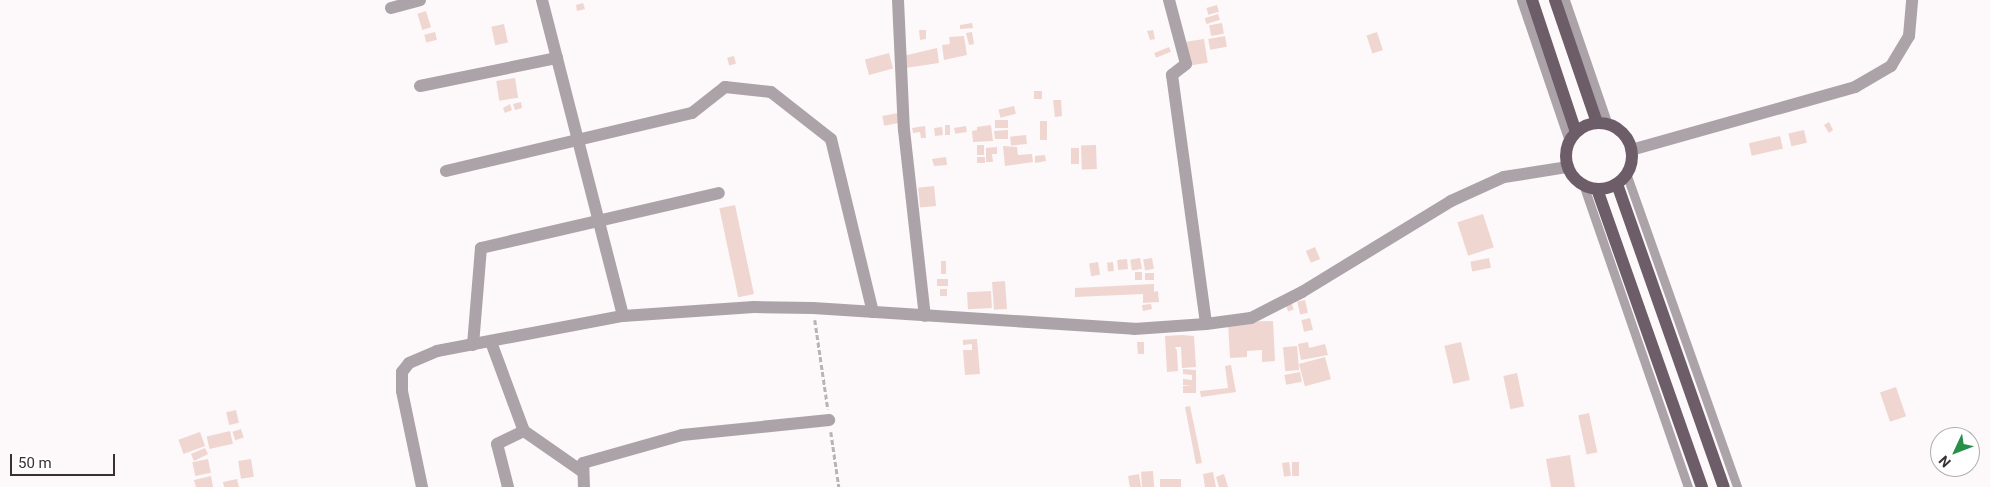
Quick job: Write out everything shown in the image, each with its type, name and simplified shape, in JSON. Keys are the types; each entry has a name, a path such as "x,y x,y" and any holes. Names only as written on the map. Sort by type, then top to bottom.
{"main road":[{"path":"1532,0 1573,136"},
{"path":"1555,0 1603,124"},
{"path":"1603,124 1618,130 1626,138 1631,150 1631,162 1626,173 1616,184 1597,189 1583,184 1571,173 1568,167 1566,152 1573,136 1586,126 1603,124"},
{"path":"1616,184 1724,487"},
{"path":"1597,189 1702,487"}],"street":[{"path":"390,8 420,0"},
{"path":"542,0 623,316"},
{"path":"898,0 904,130 926,316"},
{"path":"1169,0 1186,64 1172,75 1206,324"},
{"path":"1631,150 1855,87 1892,66 1909,36 1912,0"},
{"path":"420,86 556,58"},
{"path":"446,171 692,113 725,88 771,92 831,140 873,312"},
{"path":"422,487 402,391 402,372 410,363 437,352 623,316 754,307 813,308 1134,329 1206,324 1251,318 1302,292 1451,201 1504,177 1568,167"},
{"path":"473,345 481,248 719,193"},
{"path":"491,342 524,431 584,472"},
{"path":"584,487 583,463 682,435 829,420"},
{"path":"508,487 497,444 524,431"}],"lane":[{"path":"1522,0 1573,136"},
{"path":"1565,0 1603,124"},
{"path":"1626,173 1737,487"},
{"path":"1583,184 1688,487"}],"path":[{"path":"813,308 839,487"}],"building":[{"path":"583,3 585,9 577,11 576,5"},
{"path":"1217,5 1219,12 1208,15 1206,8"},
{"path":"426,11 431,27 422,30 417,14"},
{"path":"1218,14 1220,20 1207,24 1205,18"},
{"path":"972,23 973,28 960,29 960,25"},
{"path":"1222,23 1224,34 1211,36 1209,25"},
{"path":"504,24 508,43 495,45 491,27"},
{"path":"919,30 926,30 926,39 920,40"},
{"path":"1153,30 1155,39 1150,40 1147,31"},
{"path":"435,32 437,40 426,42 424,35"},
{"path":"972,32 974,44 969,45 966,33"},
{"path":"1377,32 1383,50 1372,53 1367,35"},
{"path":"964,36 967,55 944,60 942,45 950,44 949,37"},
{"path":"1225,36 1227,47 1210,50 1208,39"},
{"path":"1204,39 1208,63 1190,66 1186,42"},
{"path":"1169,47 1171,52 1156,58 1154,53"},
{"path":"937,48 939,63 905,68 903,56"},
{"path":"889,53 893,68 869,75 865,59"},
{"path":"734,56 736,64 729,65 727,58"},
{"path":"515,78 518,98 499,101 496,81"},
{"path":"1034,91 1042,91 1042,99 1034,99"},
{"path":"1053,100 1061,100 1062,116 1055,117"},
{"path":"521,102 522,108 515,110 513,104"},
{"path":"510,104 512,110 505,113 503,108"},
{"path":"1014,106 1016,114 1000,118 998,110"},
{"path":"898,113 900,123 884,126 882,116"},
{"path":"995,120 1008,120 1008,128 995,128"},
{"path":"1040,121 1047,121 1047,140 1040,140"},
{"path":"1829,122 1833,130 1829,133 1824,125"},
{"path":"945,125 950,125 950,135 945,135"},
{"path":"991,125 993,141 973,142 972,131 977,130 977,127"},
{"path":"925,126 926,138 921,138 920,132 913,133 912,128"},
{"path":"966,126 967,132 955,134 954,128"},
{"path":"942,127 943,135 935,136 934,128"},
{"path":"1008,130 1008,139 995,139 994,131"},
{"path":"1804,130 1807,143 1791,146 1788,134"},
{"path":"1026,135 1027,144 1011,146 1010,137"},
{"path":"1780,136 1783,149 1752,156 1749,143"},
{"path":"977,145 984,145 984,155 977,155"},
{"path":"1096,145 1097,169 1082,170 1081,146"},
{"path":"1003,146 1017,147 1018,155 1032,154 1033,162 1005,166"},
{"path":"997,147 997,154 992,154 993,162 986,162 986,148"},
{"path":"1071,148 1079,148 1079,164 1071,164"},
{"path":"1045,155 1046,161 1035,163 1035,156"},
{"path":"946,157 947,165 934,166 932,159"},
{"path":"977,157 985,157 985,163 977,163"},
{"path":"934,186 936,206 920,208 918,188"},
{"path":"735,205 754,294 738,297 719,208"},
{"path":"1483,214 1494,247 1468,256 1457,222"},
{"path":"1315,247 1320,259 1311,263 1306,251"},
{"path":"1140,258 1142,269 1132,271 1130,260"},
{"path":"1152,258 1154,269 1145,270 1143,260"},
{"path":"1489,258 1491,268 1472,271 1470,262"},
{"path":"1127,259 1128,269 1118,270 1117,260"},
{"path":"941,261 946,261 946,274 941,274"},
{"path":"1098,262 1100,275 1091,276 1089,263"},
{"path":"1113,262 1114,271 1108,272 1107,263"},
{"path":"1135,272 1142,272 1142,280 1135,280"},
{"path":"1145,273 1154,273 1154,280 1145,280"},
{"path":"937,279 948,279 948,286 937,286"},
{"path":"1005,281 1007,309 994,310 992,282"},
{"path":"1154,284 1154,292 1158,291 1159,302 1143,303 1143,294 1075,297 1075,288"},
{"path":"940,289 947,289 947,296 940,296"},
{"path":"991,291 992,308 968,309 967,292"},
{"path":"1305,300 1308,313 1300,314 1297,302"},
{"path":"1291,301 1294,310 1288,311 1285,303"},
{"path":"1151,304 1152,309 1143,311 1142,305"},
{"path":"1310,318 1313,330 1304,332 1301,320"},
{"path":"1273,321 1275,361 1262,362 1262,350 1247,351 1247,357 1230,358 1228,322"},
{"path":"1165,336 1194,336 1196,367 1182,368 1181,347 1175,347 1178,371 1167,372"},
{"path":"977,339 980,374 965,375 963,350 972,350 972,344 963,345 963,340"},
{"path":"1137,342 1144,342 1144,354 1138,354"},
{"path":"1308,342 1309,348 1325,344 1328,355 1301,360 1298,344"},
{"path":"1461,342 1470,380 1453,384 1444,346"},
{"path":"1297,346 1299,370 1285,371 1283,347"},
{"path":"1325,357 1331,379 1305,386 1299,364"},
{"path":"1231,365 1236,392 1201,397 1200,391 1228,388 1225,366"},
{"path":"1183,369 1196,370 1196,393 1183,393 1183,386 1192,385 1183,385 1183,379 1192,380 1192,375 1183,374"},
{"path":"1300,372 1302,382 1286,385 1284,375"},
{"path":"1517,373 1524,406 1510,409 1503,376"},
{"path":"1896,387 1906,416 1890,422 1880,393"},
{"path":"1190,406 1202,463 1196,464 1185,407"},
{"path":"236,410 239,423 229,425 226,412"},
{"path":"1589,413 1597,452 1587,454 1578,415"},
{"path":"241,429 244,438 235,440 232,432"},
{"path":"230,431 233,444 210,449 207,436"},
{"path":"200,432 205,446 184,454 178,440"},
{"path":"205,448 208,454 194,461 191,454"},
{"path":"1570,455 1575,487 1551,487 1546,459"},
{"path":"208,459 211,473 195,476 192,462"},
{"path":"251,459 254,477 241,479 238,461"},
{"path":"1289,462 1291,476 1284,477 1282,463"},
{"path":"1292,462 1299,462 1299,476 1292,476"},
{"path":"1153,471 1154,487 1142,487 1141,472"},
{"path":"1213,472 1216,487 1205,487 1203,474"},
{"path":"1139,474 1141,487 1130,487 1128,476"},
{"path":"1224,474 1228,487 1219,487 1216,477"},
{"path":"211,476 213,487 196,487 194,480"},
{"path":"237,479 239,487 224,487 223,482"},
{"path":"1160,479 1181,479 1181,487 1160,487"}]}
